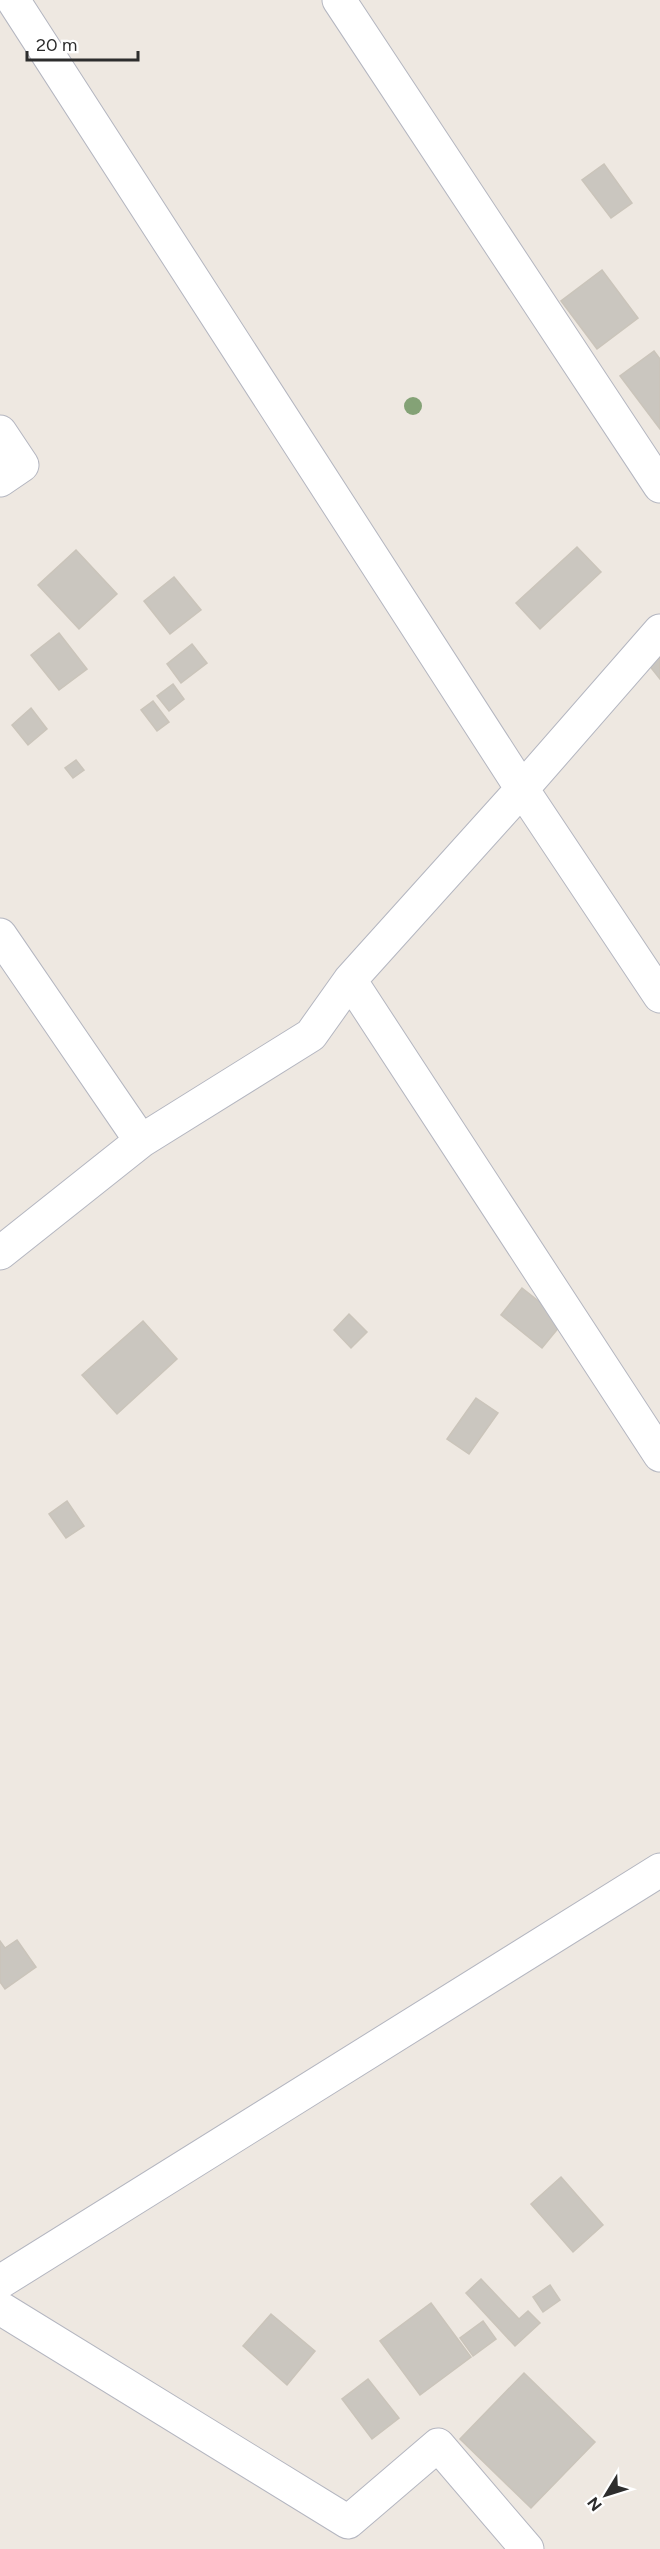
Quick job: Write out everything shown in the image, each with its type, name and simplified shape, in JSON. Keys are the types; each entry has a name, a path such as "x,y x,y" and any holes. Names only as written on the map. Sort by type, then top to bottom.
{"street":[{"path":"13,0 522,789 660,996"},
{"path":"339,0 660,486"},
{"path":"0,432 22,465 0,480"},
{"path":"0,1253 141,1141 311,1035 350,980 660,631"},
{"path":"0,935 141,1141"},
{"path":"350,980 660,1455"},
{"path":"0,2282 660,1870"},
{"path":"0,2308 348,2522 438,2445 527,2549"}],"building":[{"path":"604,164 632,203 611,218 582,180"},
{"path":"602,270 638,318 597,349 561,301"},
{"path":"654,351 660,359 660,429 620,376"},
{"path":"577,547 601,572 540,629 516,603"},
{"path":"76,550 117,594 79,629 38,585"},
{"path":"174,577 201,610 170,634 144,601"},
{"path":"59,633 87,669 59,690 31,655"},
{"path":"192,644 207,663 181,683 167,664"},
{"path":"660,655 660,679 648,664"},
{"path":"173,684 184,699 169,711 157,696"},
{"path":"153,701 169,722 157,731 141,710"},
{"path":"31,708 47,729 28,745 12,725"},
{"path":"76,760 84,770 73,778 65,768"},
{"path":"522,1288 564,1321 542,1348 501,1315"},
{"path":"349,1314 367,1332 351,1348 334,1330"},
{"path":"143,1321 177,1359 117,1414 82,1375"},
{"path":"476,1398 498,1413 469,1454 447,1439"},
{"path":"67,1501 84,1526 66,1538 49,1514"},
{"path":"17,1940 36,1967 5,1989 0,1982 0,1941 5,1948"},
{"path":"561,2177 603,2225 573,2252 531,2204"},
{"path":"481,2279 519,2319 528,2311 540,2323 515,2346 466,2293"},
{"path":"550,2285 560,2300 543,2312 533,2297"},
{"path":"431,2303 471,2357 420,2395 380,2341"},
{"path":"271,2314 315,2351 287,2385 243,2346"},
{"path":"483,2321 496,2339 473,2356 460,2338"},
{"path":"524,2373 595,2442 531,2508 460,2439"},
{"path":"368,2379 399,2418 372,2439 342,2399"}]}
